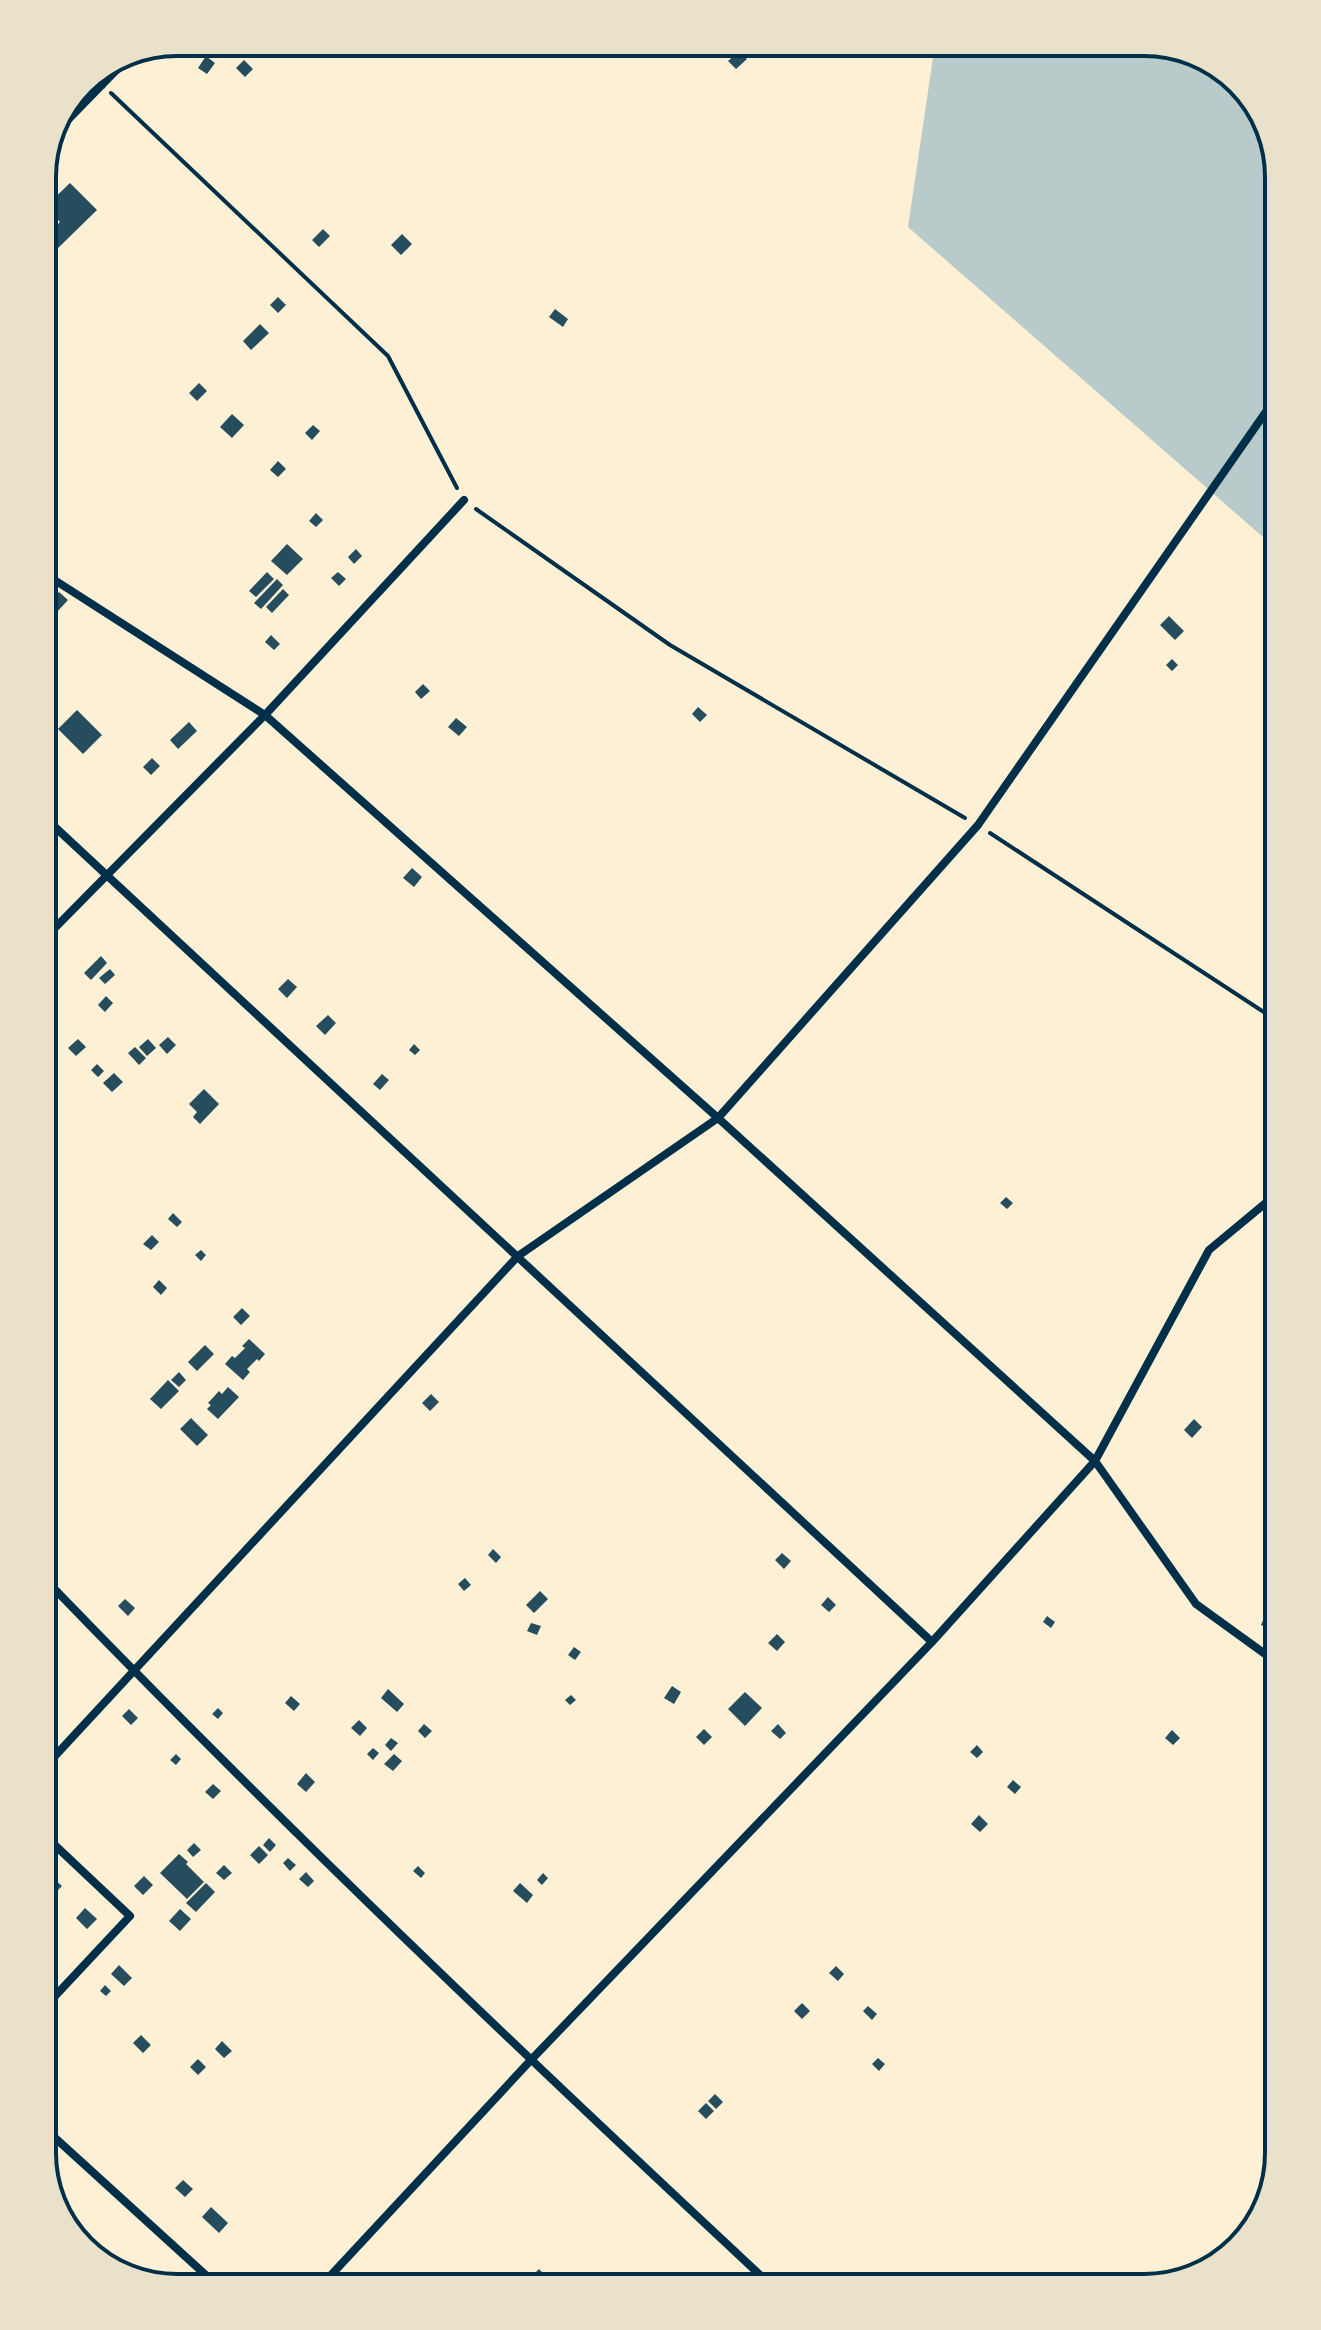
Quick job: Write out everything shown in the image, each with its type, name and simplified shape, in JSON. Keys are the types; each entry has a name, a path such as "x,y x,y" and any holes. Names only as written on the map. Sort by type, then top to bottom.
{"street":[{"path":"74,113 111,76"},
{"path":"56,1755 518,1256 718,1118 978,825 1265,413"},
{"path":"56,926 265,715 464,500"},
{"path":"56,581 265,715 718,1118 1095,1461 1196,1604 1265,1654"},
{"path":"56,828 932,1642"},
{"path":"332,2274 530,2061 932,1642 1095,1461 1209,1250 1265,1204"},
{"path":"56,1590 530,2061 759,2274"},
{"path":"56,1846 130,1916 56,1995"},
{"path":"56,2139 205,2274"}],"path":[{"path":"102,85 388,356 464,500 670,645 978,825 1265,1013"}],"shaded area":[{"path":"933,56 1152,56 1198,68 1224,86 1253,123 1264,161 1265,539 908,227"}],"building":[{"path":"206,56 215,63 207,74 198,68"},
{"path":"734,56 747,59 736,69 728,61"},
{"path":"244,60 253,69 245,77 236,68"},
{"path":"70,183 97,210 56,250 56,226 60,222 56,218 56,196"},
{"path":"323,229 330,236 319,247 312,240"},
{"path":"402,234 412,244 401,255 391,245"},
{"path":"278,297 286,305 278,313 270,305"},
{"path":"555,309 568,319 563,327 549,317"},
{"path":"260,324 269,333 251,350 243,341"},
{"path":"199,383 207,391 197,401 189,393"},
{"path":"232,414 244,425 232,438 220,427"},
{"path":"313,425 320,431 312,440 305,433"},
{"path":"278,461 286,469 278,477 270,470"},
{"path":"316,513 323,520 316,527 309,521"},
{"path":"287,544 303,559 287,575 271,561"},
{"path":"356,549 362,556 354,564 348,557"},
{"path":"267,572 274,579 256,597 249,591"},
{"path":"338,572 346,579 339,586 331,578"},
{"path":"277,579 283,585 261,609 254,603"},
{"path":"283,589 289,595 272,613 266,607"},
{"path":"59,592 68,600 57,612 56,611 56,595"},
{"path":"1169,616 1184,631 1175,640 1160,625"},
{"path":"271,635 280,644 274,650 265,642"},
{"path":"1172,659 1178,665 1172,671 1166,665"},
{"path":"423,684 430,691 421,699 415,692"},
{"path":"698,707 707,715 700,722 692,714"},
{"path":"77,710 102,735 83,754 58,729"},
{"path":"456,718 467,727 459,736 448,727"},
{"path":"189,722 197,731 178,749 170,740"},
{"path":"152,758 160,766 151,775 143,767"},
{"path":"412,868 422,877 414,887 403,878"},
{"path":"101,956 107,963 91,980 84,973"},
{"path":"110,969 115,975 105,984 99,978"},
{"path":"288,979 297,987 287,998 278,989"},
{"path":"106,996 113,1003 105,1012 98,1005"},
{"path":"328,1015 336,1023 325,1035 316,1026"},
{"path":"168,1037 176,1045 167,1054 159,1045"},
{"path":"78,1039 86,1047 76,1056 68,1048"},
{"path":"148,1039 156,1048 147,1056 139,1047"},
{"path":"414,1044 420,1050 415,1055 409,1050"},
{"path":"135,1047 146,1058 139,1065 128,1053"},
{"path":"97,1064 104,1071 98,1077 91,1070"},
{"path":"114,1073 123,1082 112,1092 103,1083"},
{"path":"382,1074 389,1080 380,1090 373,1084"},
{"path":"204,1089 219,1104 200,1124 193,1117 197,1112 189,1104"},
{"path":"1006,1197 1013,1203 1007,1209 1000,1203"},
{"path":"173,1213 182,1222 177,1227 168,1219"},
{"path":"152,1235 159,1242 151,1250 143,1244"},
{"path":"201,1250 206,1255 201,1261 195,1255"},
{"path":"159,1280 167,1288 161,1295 153,1287"},
{"path":"242,1308 250,1316 241,1325 233,1317"},
{"path":"249,1339 265,1354 247,1369 250,1372 243,1380 225,1364 245,1348 242,1346"},
{"path":"205,1345 214,1354 197,1371 188,1362"},
{"path":"179,1372 186,1380 179,1387 171,1380"},
{"path":"168,1380 179,1391 161,1409 150,1399"},
{"path":"228,1387 239,1397 218,1419 207,1409 211,1405 208,1403 219,1391 222,1394"},
{"path":"431,1394 439,1402 430,1411 422,1403"},
{"path":"191,1418 208,1435 197,1446 180,1429"},
{"path":"1194,1419 1202,1427 1192,1438 1184,1430"},
{"path":"493,1549 501,1557 496,1563 488,1555"},
{"path":"782,1553 791,1561 784,1569 775,1560"},
{"path":"465,1578 471,1585 464,1591 458,1584"},
{"path":"540,1591 548,1599 534,1613 526,1605"},
{"path":"828,1597 836,1605 829,1612 821,1605"},
{"path":"125,1599 135,1608 128,1616 118,1606"},
{"path":"1047,1616 1055,1622 1051,1628 1043,1622"},
{"path":"531,1623 541,1626 537,1635 527,1631"},
{"path":"777,1634 785,1642 777,1651 768,1643"},
{"path":"574,1647 581,1652 575,1660 568,1655"},
{"path":"672,1686 681,1692 674,1704 664,1698"},
{"path":"388,1689 404,1704 397,1712 381,1698"},
{"path":"745,1692 762,1708 745,1726 728,1709"},
{"path":"571,1695 576,1700 570,1705 565,1700"},
{"path":"291,1696 300,1704 294,1711 285,1703"},
{"path":"218,1708 223,1713 218,1719 212,1714"},
{"path":"129,1709 138,1718 131,1725 122,1716"},
{"path":"359,1720 367,1728 360,1736 351,1728"},
{"path":"424,1724 432,1731 425,1738 418,1731"},
{"path":"778,1724 786,1733 780,1739 771,1731"},
{"path":"704,1729 712,1737 704,1745 696,1737"},
{"path":"1172,1730 1180,1738 1173,1745 1165,1738"},
{"path":"391,1738 398,1743 391,1751 385,1745"},
{"path":"977,1745 983,1752 977,1758 970,1752"},
{"path":"373,1748 379,1753 373,1760 367,1754"},
{"path":"176,1754 181,1759 176,1765 170,1760"},
{"path":"394,1754 402,1761 393,1771 384,1764"},
{"path":"306,1773 315,1782 306,1792 297,1784"},
{"path":"1013,1780 1021,1787 1015,1794 1007,1787"},
{"path":"213,1784 221,1791 213,1799 205,1792"},
{"path":"979,1815 988,1824 980,1832 971,1824"},
{"path":"269,1838 276,1845 270,1852 263,1845"},
{"path":"194,1843 201,1850 193,1857 187,1850"},
{"path":"259,1846 268,1855 259,1864 250,1855"},
{"path":"179,1854 204,1882 187,1899 160,1873"},
{"path":"288,1858 296,1865 290,1871 283,1863"},
{"path":"224,1865 232,1873 224,1880 216,1873"},
{"path":"418,1866 425,1873 421,1878 413,1871"},
{"path":"306,1872 314,1881 308,1887 299,1879"},
{"path":"543,1873 548,1878 542,1885 537,1880"},
{"path":"144,1876 153,1885 143,1895 134,1886"},
{"path":"206,1883 215,1892 196,1912 186,1903"},
{"path":"520,1883 533,1895 527,1903 513,1891"},
{"path":"85,1908 97,1919 87,1929 76,1918"},
{"path":"180,1909 191,1919 180,1931 169,1921"},
{"path":"119,1965 132,1978 124,1986 111,1974"},
{"path":"836,1966 844,1974 838,1981 829,1973"},
{"path":"105,1985 111,1991 106,1996 100,1991"},
{"path":"802,2003 810,2011 802,2019 794,2011"},
{"path":"868,2006 877,2014 872,2020 863,2011"},
{"path":"141,2035 151,2045 143,2053 133,2043"},
{"path":"222,2041 232,2051 224,2058 215,2049"},
{"path":"878,2058 885,2064 879,2071 872,2064"},
{"path":"198,2059 206,2067 198,2075 190,2067"},
{"path":"715,2094 723,2102 716,2109 708,2101"},
{"path":"706,2103 714,2111 706,2119 698,2111"},
{"path":"183,2180 193,2189 185,2197 175,2188"},
{"path":"211,2207 228,2223 219,2233 202,2217"}]}
